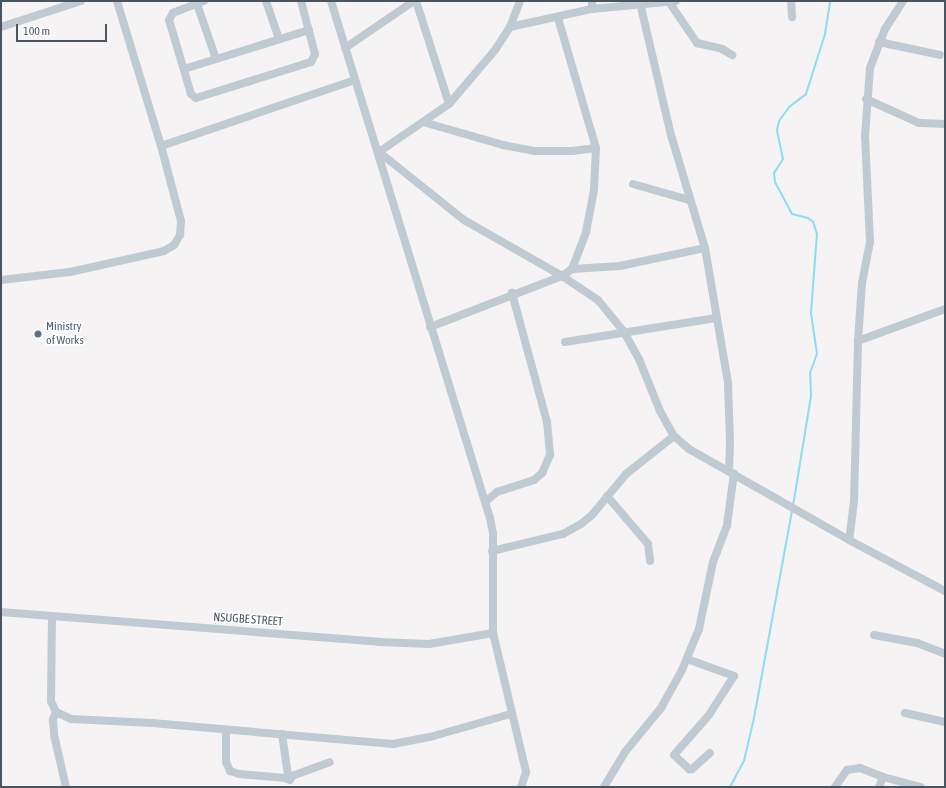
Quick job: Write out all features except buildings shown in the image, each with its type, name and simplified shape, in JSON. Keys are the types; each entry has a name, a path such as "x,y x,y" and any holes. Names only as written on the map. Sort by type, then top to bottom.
{"street":[{"path":"1,27 81,1"},
{"path":"1,280 70,272 164,251 174,245 180,235 181,221 161,146 117,1"},
{"path":"266,1 279,39"},
{"path":"216,59 200,2 179,9 170,16 171,26 193,96 206,96 311,62 315,54 301,1"},
{"path":"331,1 354,80 379,152 430,327 485,502 493,534 493,633 526,772 525,780 521,787"},
{"path":"345,48 415,1 449,104"},
{"path":"379,152 449,104 495,50 510,27 520,1"},
{"path":"791,1 792,17"},
{"path":"849,540 854,501 858,342 862,283 870,242 865,136 866,99 870,68 879,42 903,1"},
{"path":"510,27 558,18 592,5 673,2 696,43 722,49 732,55"},
{"path":"604,787 625,752 661,708 687,658 699,629 713,562 727,525 732,471 728,383 705,248 689,200 640,3"},
{"path":"558,18 596,148 594,190 586,232 572,269"},
{"path":"184,69 309,30"},
{"path":"879,42 940,55"},
{"path":"161,146 354,80"},
{"path":"866,99 919,124 945,124"},
{"path":"423,122 499,144 535,151 572,151 596,148"},
{"path":"379,152 464,220 562,276 598,300 624,332 639,359 660,412 674,436 689,449 732,471 849,540 945,591"},
{"path":"633,184 689,200"},
{"path":"430,327 512,294 562,276 572,269 620,266 705,248"},
{"path":"485,502 497,492 534,480 542,473 550,455 547,422 512,294"},
{"path":"858,342 945,309"},
{"path":"565,342 716,318"},
{"path":"492,551 563,534 592,515 626,474 674,436"},
{"path":"607,496 648,544 650,561"},
{"name":"NSUGBE STREET","path":"1,612 429,644 493,633"},
{"path":"52,617 51,701 56,712 71,719 282,734 392,744 430,737 511,714"},
{"path":"874,634 917,643 945,654"},
{"path":"687,658 734,676 709,715 674,755 684,765 692,769 710,753"},
{"path":"56,712 53,719 54,735 66,787"},
{"path":"905,713 945,722"},
{"path":"226,730 226,762 230,771 239,774 289,776 330,762"},
{"path":"282,734 289,776"},
{"path":"835,787 844,773 853,768 860,768 882,778 922,787"},
{"path":"879,787 882,778"}],"waterway":[{"path":"793,506 811,396 810,373 817,354 811,313 817,234 813,222 808,218 792,214 775,182 774,173 783,159 777,130 779,121 789,107 806,94 825,34 830,1"},
{"path":"730,787 744,761 754,718 792,510"}],"place":[{"name":"Ministry of Works","path":"38,334"}]}
